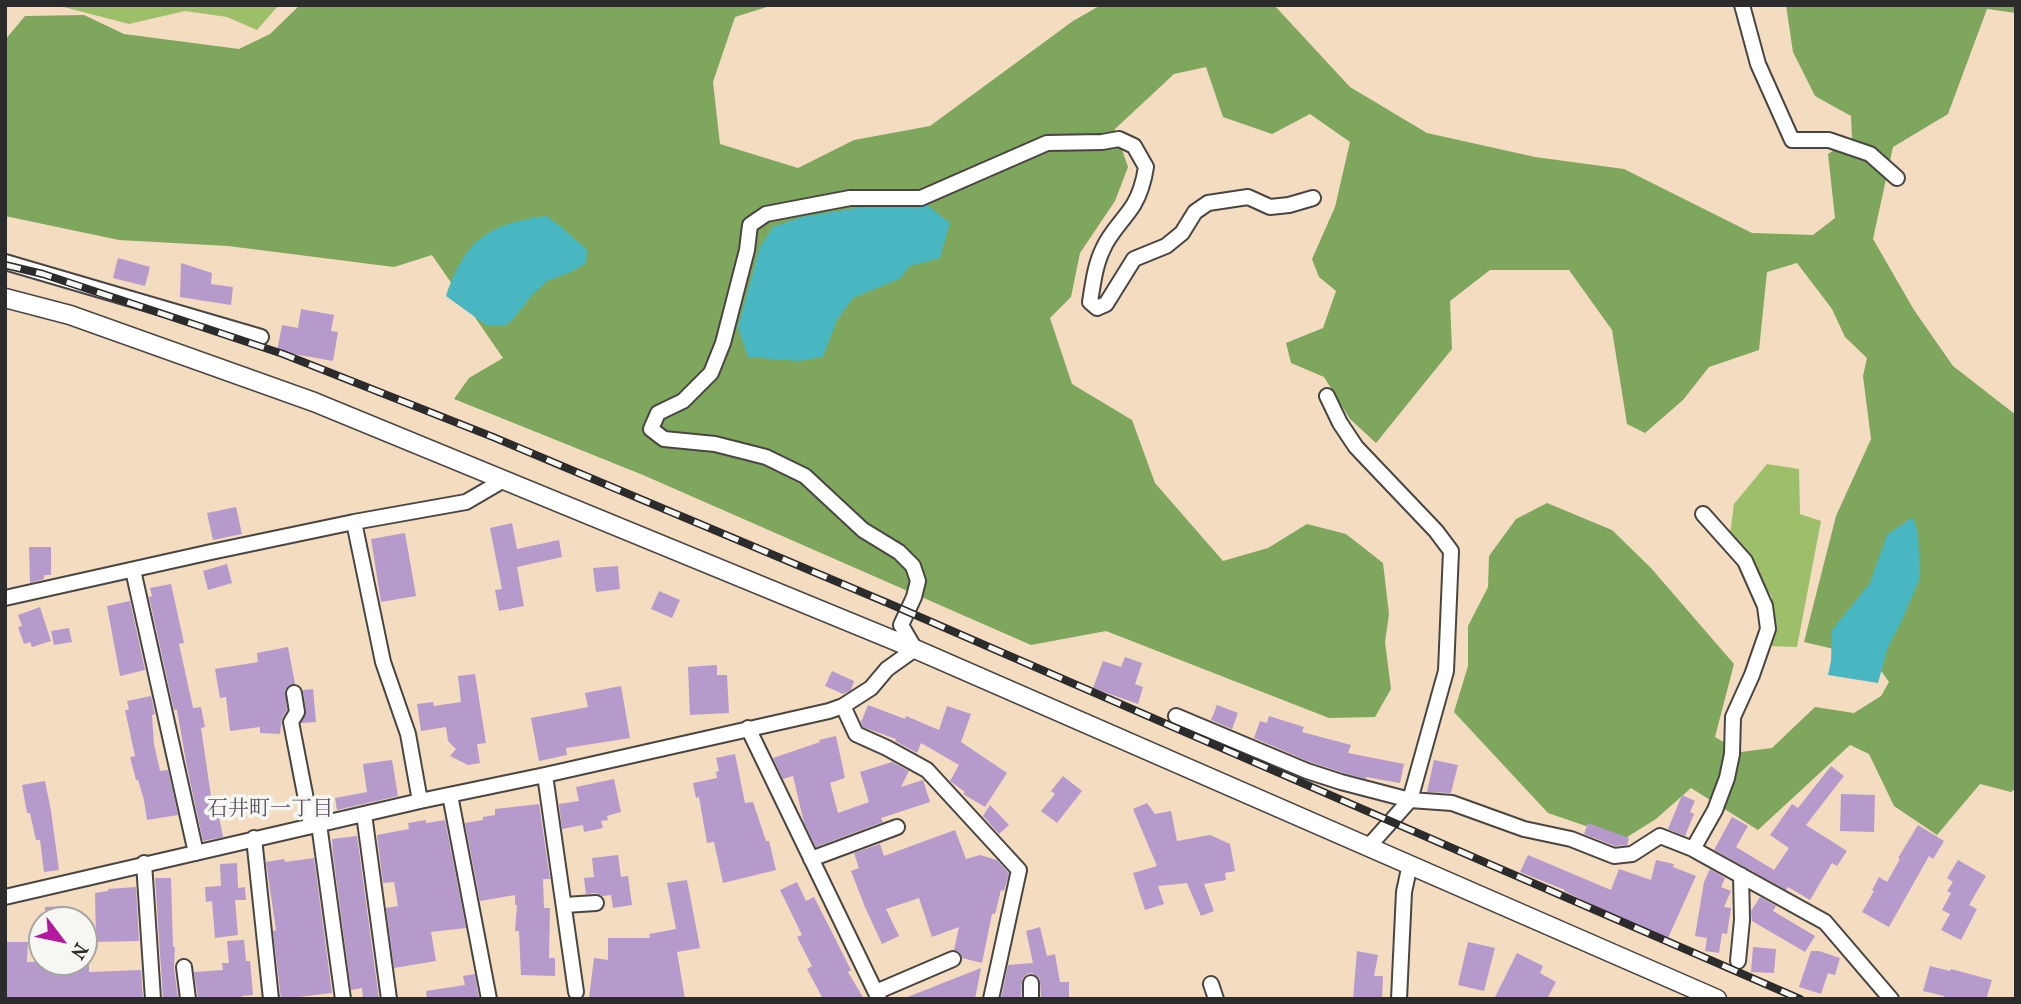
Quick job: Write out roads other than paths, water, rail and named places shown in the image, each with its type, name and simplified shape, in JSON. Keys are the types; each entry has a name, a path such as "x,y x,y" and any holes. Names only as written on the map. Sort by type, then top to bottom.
{"street":[{"path":"1742,5 1758,64 1792,140 1829,140 1870,154 1897,178"},
{"path":"915,649 901,625 918,581 913,566 899,552 863,530 805,476 766,457 715,444 664,439 651,429 658,413 683,401 711,373 723,343 747,250 750,225 766,214 850,198 921,198 1047,143 1119,139 1134,146 1146,167 1143,185 1134,205 1115,228 1096,266 1090,302 1097,309 1106,304 1134,259 1166,246 1182,233 1195,212 1208,203 1248,197 1270,207 1313,198"},
{"path":"5,262 261,337"},
{"path":"5,298 70,315 301,398 915,649 1717,999"},
{"path":"1327,396 1340,424 1356,447 1436,531 1451,551 1446,671 1410,800 1369,846"},
{"path":"5,598 354,522 466,502 502,481"},
{"path":"1693,849 1715,810 1727,778 1732,754 1732,717 1752,675 1768,629 1765,606 1745,561 1703,514"},
{"path":"354,522 383,662 408,734 420,801"},
{"path":"133,570 196,853"},
{"path":"5,897 144,863 545,775 842,706 871,688 887,669 915,649"},
{"path":"294,693 297,712 291,722 315,825 342,999"},
{"path":"842,706 856,734 927,770 1018,870 991,999"},
{"path":"1176,716 1307,771 1341,782 1410,800 1452,803 1524,829 1571,839 1614,856 1632,854 1660,836 1693,849 1825,922 1891,999"},
{"path":"748,728 878,995 953,959"},
{"path":"545,775 576,992"},
{"path":"450,795 488,999"},
{"path":"364,814 389,999"},
{"path":"811,859 897,827"},
{"path":"254,838 271,999"},
{"path":"144,863 153,999"},
{"path":"1399,999 1404,892 1410,863"},
{"path":"1738,961 1742,920 1741,875"},
{"path":"565,905 596,903"},
{"path":"184,967 188,999"},
{"path":"1031,983 1031,999"},
{"path":"1211,984 1216,999"}],"water":[{"path":"927,205 950,223 940,258 910,266 899,279 853,298 837,320 823,357 799,361 748,357 738,327 760,247 773,227 802,217 857,208"},
{"path":"546,216 587,250 586,263 547,281 505,326 486,325 446,296 461,261 481,238 509,224"},
{"path":"1913,517 1918,534 1920,578 1888,647 1878,683 1828,675 1832,630 1870,583 1887,535"}],"railway":[{"path":"5,265 43,274 283,354 493,437 890,604 1800,999"}],"district":[{"name":"石井町一丁目","path":"270,810"}]}
